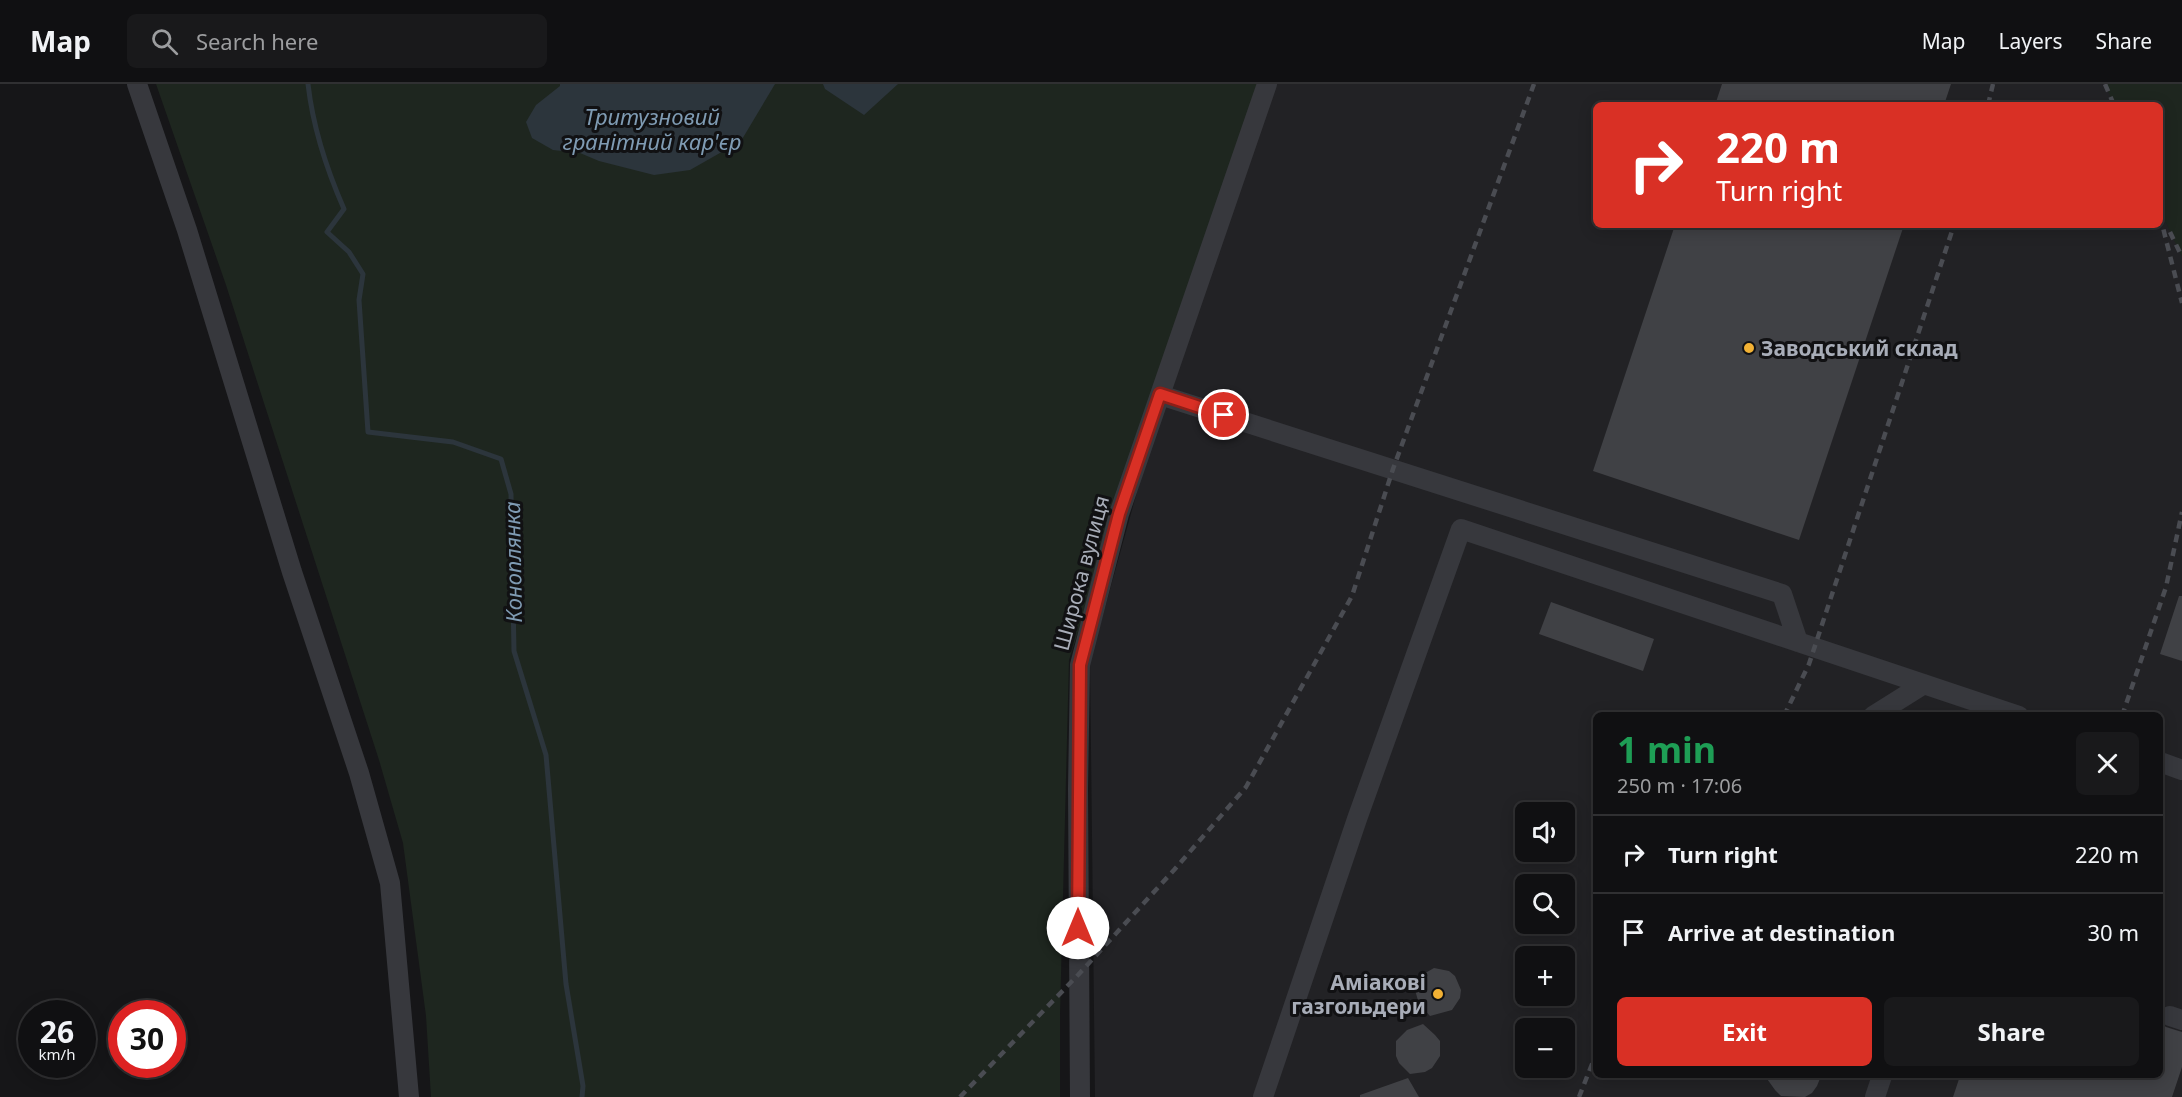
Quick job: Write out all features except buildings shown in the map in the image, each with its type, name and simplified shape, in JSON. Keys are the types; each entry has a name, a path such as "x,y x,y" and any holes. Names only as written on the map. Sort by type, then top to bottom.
{"street":[{"path":"137,84 187,230 292,572 359,773 390,883 409,1097"},
{"name":"Широка вулиця","path":"1080,1097 1078,789 1080,665 1119,514 1267,84"},
{"path":"1160,394 1782,594 1798,642"},
{"path":"1263,1097 1353,830 1461,529 2003,712"},
{"path":"1879,712 1924,684"},
{"path":"2163,763 2182,770"},
{"path":"1875,1097 1881,1078"}],"shaded area":[{"path":"156,84 1257,84 1069,660 1060,1097 431,1097 426,1016 403,843 379,760 226,285"},
{"path":"1273,84 2182,84 2182,1097 1095,1097 1090,662 1161,405"},
{"path":"2105,84 2182,84 2182,257 2163,216 2163,102 2113,102"}],"water":[{"name":"Тритузновий гранітний кар'єр","path":"560,84 775,84 741,141 690,170 654,175 599,161 580,153 553,150 532,138 526,122 536,105"},
{"path":"823,84 898,84 864,115 825,89"}],"waterway":[{"name":"Коноплянка","path":"308,84 321,148 344,209 327,232 349,252 363,274 359,300 368,432 453,442 501,459 511,494 514,651 546,755 566,984 583,1086 582,1097"}],"railway":[{"path":"960,1097 1078,975 1246,787 1352,596 1393,469 1534,84"},
{"path":"1989,102 1993,84"},
{"path":"2105,84 2113,102"},
{"path":"1786,712 1809,664 1953,228"},
{"path":"2163,228 2182,303"},
{"path":"2170,232 2182,257"},
{"path":"2123,712 2166,587 2182,512"},
{"path":"1579,1097 1593,1062"}],"place":[{"name":"Заводський склад","path":"1749,348"},
{"name":"Аміакові газгольдери","path":"1438,994"}],"route":[{"path":"1078,928 1080,665 1119,514 1160,394 1224,415"}]}
